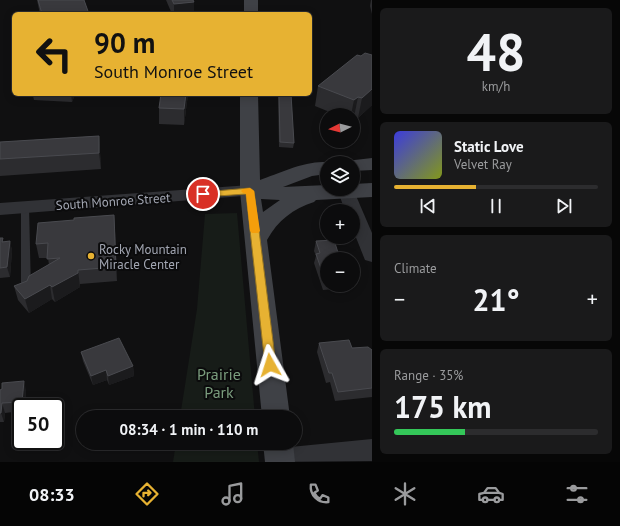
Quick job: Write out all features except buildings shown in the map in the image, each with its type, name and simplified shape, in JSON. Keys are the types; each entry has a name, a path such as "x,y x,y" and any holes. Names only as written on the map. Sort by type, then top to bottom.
{"main road":[{"path":"250,12 251,0"},
{"path":"249,96 250,185 275,410"},
{"path":"249,146 259,160 272,168 318,169"},
{"path":"360,165 372,164"},
{"name":"South Monroe Street","path":"250,185 318,169"},
{"name":"South Monroe Street","path":"250,185 280,194 320,192"},
{"name":"South Monroe Street","path":"360,190 372,190"},
{"path":"256,239 271,216 281,208 302,198 320,193"}],"street":[{"name":"South Monroe Street","path":"0,209 250,185"},
{"path":"348,196 372,255"},
{"path":"279,454 372,450"}],"lane":[{"path":"25,207 26,291"}],"green space":[{"name":"Prairie Park","path":"237,213 254,410 181,410 197,309 205,214"},
{"path":"175,450 258,450 259,462 173,462"}],"slow traffic":[{"path":"246,191 250,191 255,231"}],"place":[{"name":"Rocky Mountain Miracle Center","path":"91,256"}],"route":[{"path":"203,194 250,191 270,365"}]}
